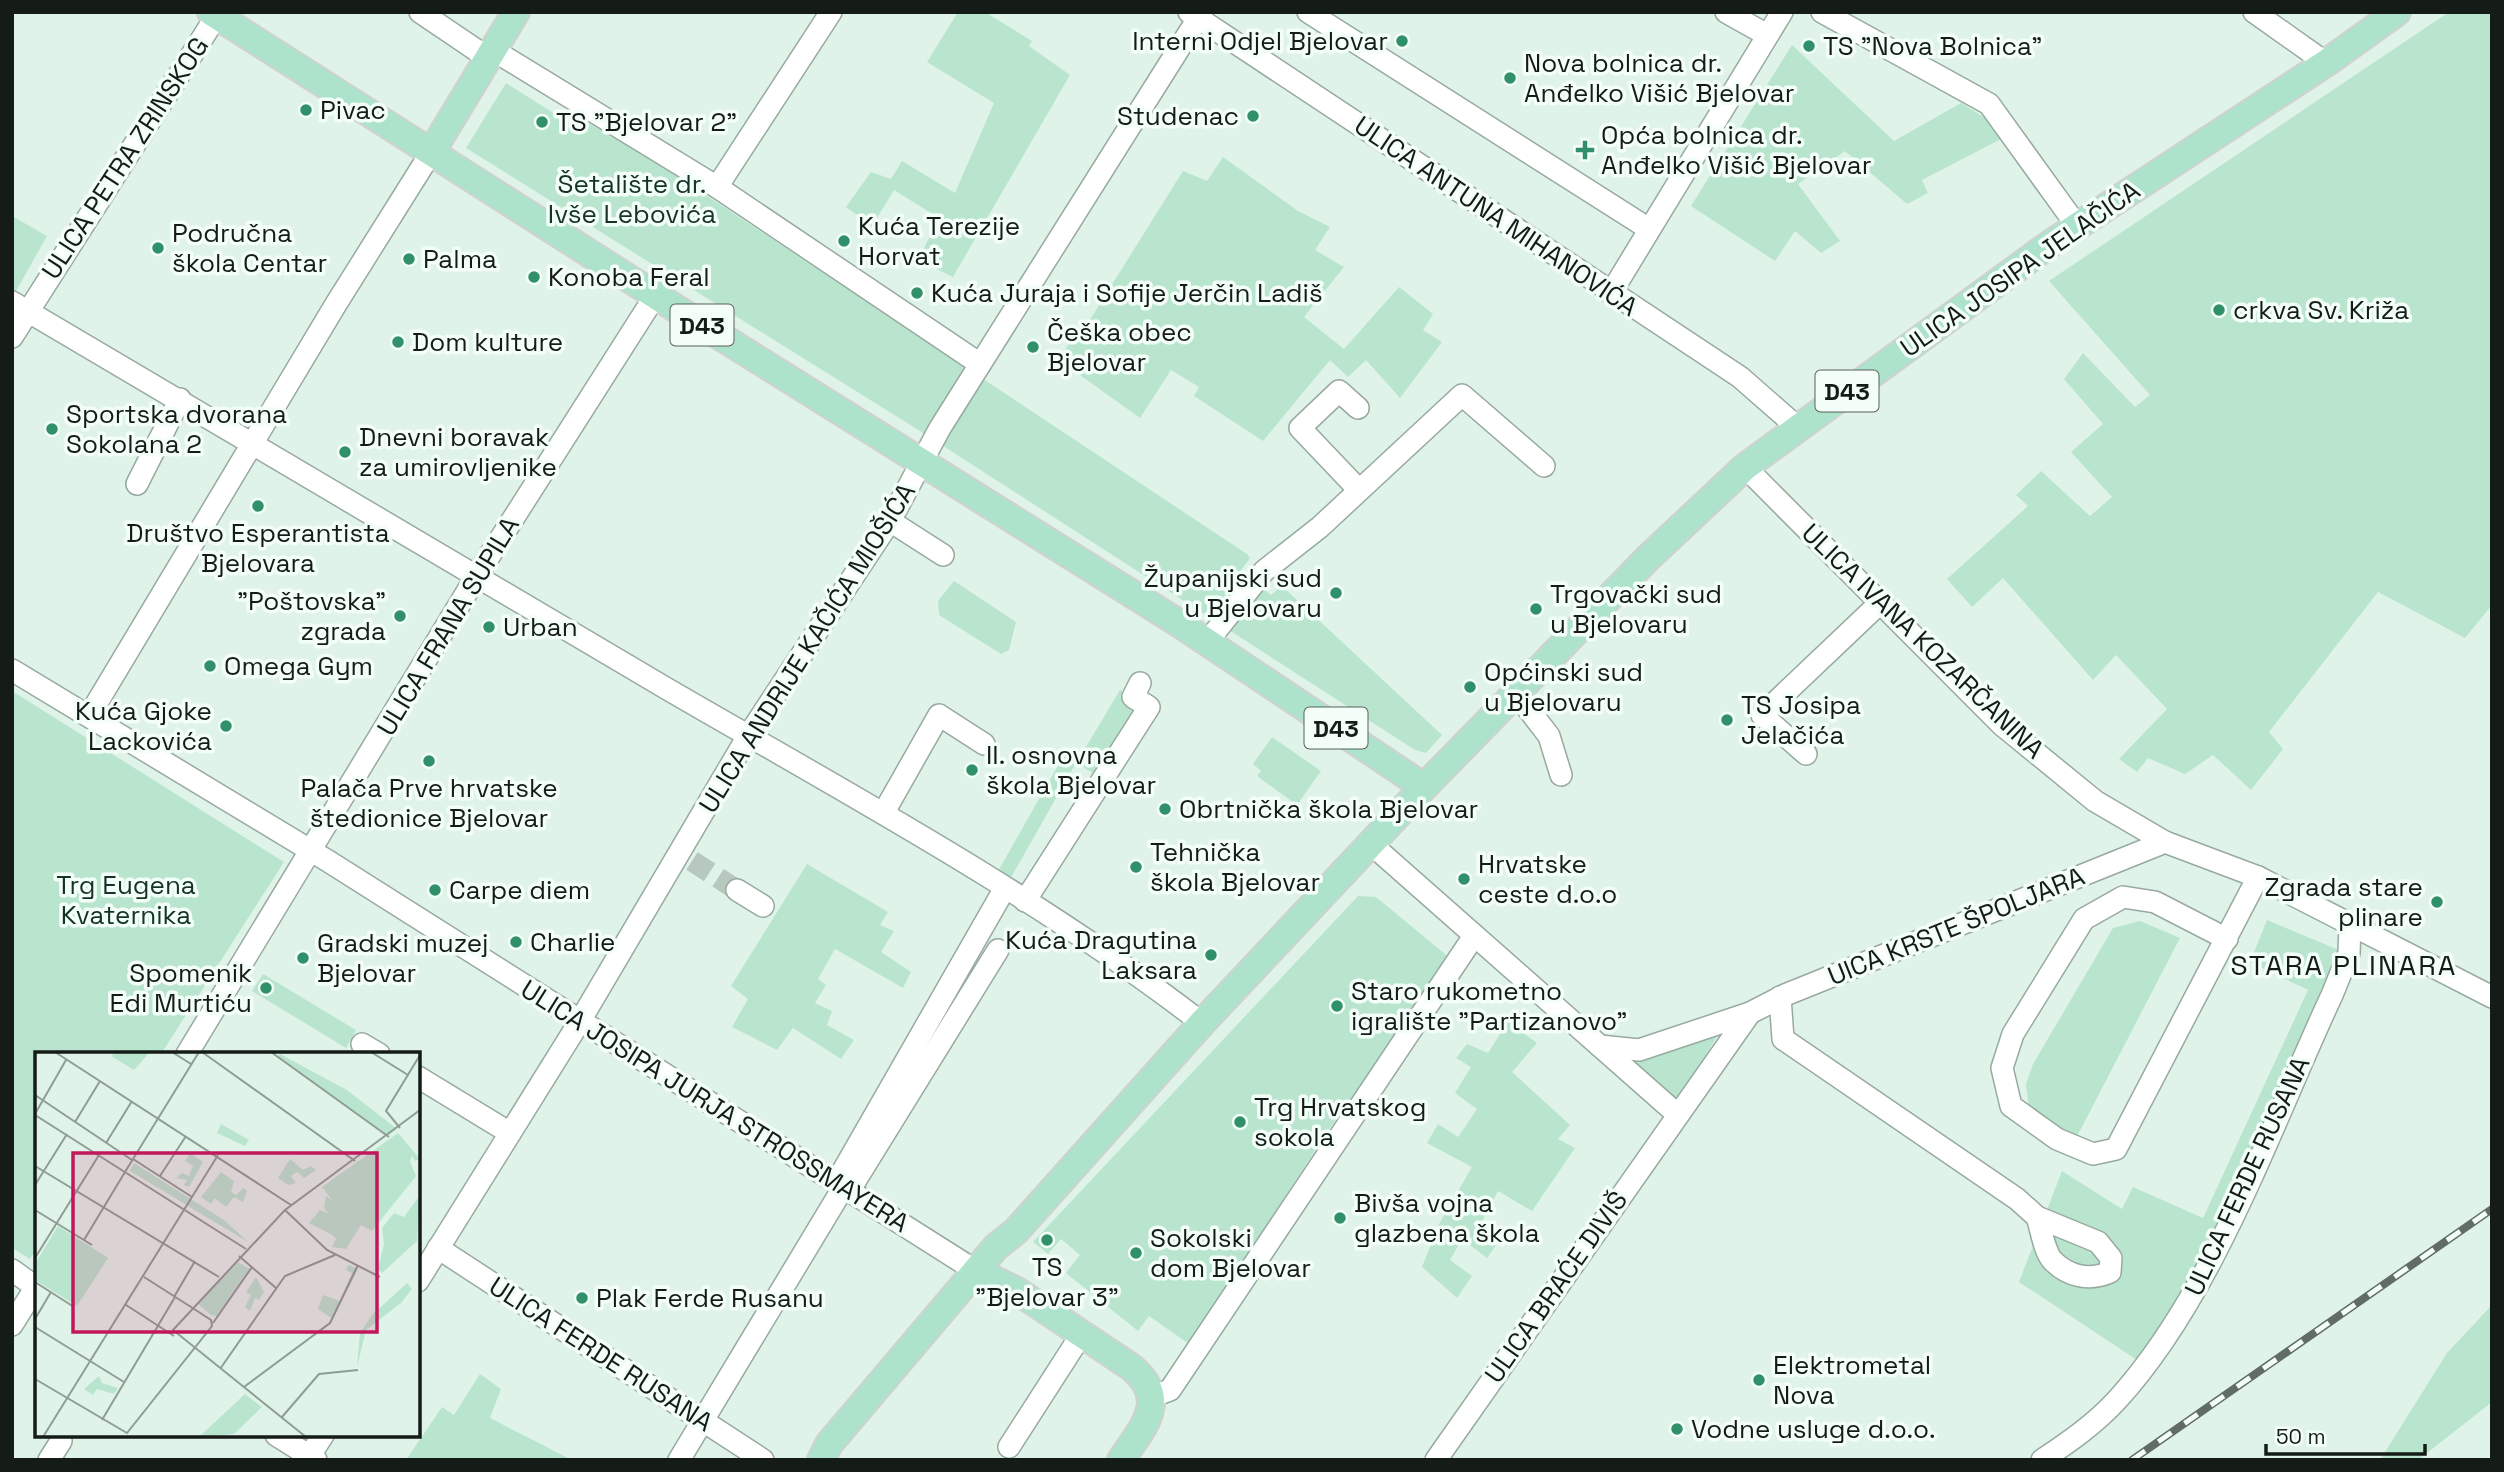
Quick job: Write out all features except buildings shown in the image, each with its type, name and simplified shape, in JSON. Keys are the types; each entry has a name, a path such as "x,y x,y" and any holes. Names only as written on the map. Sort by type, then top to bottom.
{"main road":[{"path":"432,151 516,12"},
{"name":"ULICA JOSIPA JELAČIĆA","path":"1424,787 1648,558 1745,467 2077,226 2326,63 2397,12"},
{"name":"D43","path":"215,13 655,296 1207,642 1424,787"},
{"path":"819,1457 996,1247 1016,1231 1202,1023 1424,787"},
{"path":"1016,1231 1008,1270 1017,1292"},
{"path":"976,1271 1017,1292 1140,1374 1151,1397 1146,1422 1121,1460"}],"street":[{"path":"420,12 717,187 980,364"},
{"path":"717,187 831,12"},
{"path":"1308,12 1649,229"},
{"path":"1726,12 1767,35"},
{"path":"1611,293 1782,12"},
{"path":"1822,12 1989,104 2077,226"},
{"path":"2254,12 2326,63"},
{"name":"ULICA PETRA ZRINSKOG","path":"12,337 20,307 215,13"},
{"name":"ULICA ANTUNA MIHANOVIĆA","path":"1196,14 1740,377 1797,427"},
{"name":"ULICA ANDRIJE KAČIĆA MIOŠIĆA","path":"420,1278 686,857 748,736 890,522 921,462 980,364 1196,14"},
{"path":"89,716 336,304 432,151"},
{"name":"ULICA FRANA SUPILA","path":"312,852 476,577 655,296"},
{"path":"20,307 748,736 884,812 1015,894 1202,1023"},
{"path":"1358,408 1339,391 1300,428 1359,490"},
{"path":"1207,642 1240,596 1264,571 1320,527 1462,395 1544,466"},
{"path":"136,484 180,399"},
{"name":"ULICA IVANA KOZARČANINA","path":"1745,467 2002,725 2095,801 2165,842 2259,877 2350,925"},
{"path":"890,522 943,555"},
{"path":"1806,754 1762,715 1881,602"},
{"path":"12,670 312,852 188,1052"},
{"path":"843,1187 929,1020 1149,707 1133,697 1140,683"},
{"path":"1516,693 1549,736 1561,775"},
{"path":"884,812 939,715 984,744"},
{"name":"UICA KRSTE ŠPOLJARA","path":"1600,1046 1639,1050 1750,1013 1780,997 2165,842"},
{"path":"1371,844 1678,1115"},
{"name":"ULICA JOSIPA JURJA STROSSMAYERA","path":"312,852 976,1271"},
{"path":"2227,940 2155,902 2123,897 2084,919 2013,1034 2002,1068 2011,1107 2057,1139 2093,1154 2116,1149 2227,940 2259,877"},
{"path":"737,890 763,906"},
{"path":"2350,925 2492,997"},
{"name":"ULICA FERDE RUSANA","path":"2042,1460 2099,1418 2117,1400 2146,1366 2197,1288 2332,995 2349,953 2350,925"},
{"path":"1151,1397 1170,1390 1474,936"},
{"path":"679,1460 843,1187 948,1031 998,950"},
{"path":"1780,997 1783,1039 2017,1199 2037,1217"},
{"name":"UICA KRSTE ŠPOLJARA","path":"1678,1115 1750,1013"},
{"path":"929,1020 948,1031"},
{"path":"420,1078 510,1133"},
{"name":"ULICA BRAĆE DIVIŠ","path":"1436,1460 1678,1115"},
{"name":"ULICA FERDE RUSANA","path":"438,1248 763,1460"},
{"path":"12,1270 35,1286"},
{"path":"12,1325 35,1289"},
{"path":"1009,1447 1081,1335"},
{"path":"279,1437 311,1458 322,1437"},
{"path":"49,1460 61,1441"}],"green space":[{"path":"958,12 985,12 1032,41 1029,46 1070,75 953,277 918,260 939,218 894,190 872,226 846,207 871,172 891,179 902,161 955,193 994,103 927,62"},
{"path":"2449,12 2492,12 2492,605 2465,638 2378,592 2269,732 2283,749 2251,790 2213,755 2185,774 2148,758 2137,772 2119,759 2167,709 2116,655 2093,680 2003,578 1972,607 1947,579 2028,506 2016,495 2041,471 2090,516 2112,497 2071,452 2103,424 2064,379 2083,353 2135,407 2150,395 2049,281"},
{"path":"1792,45 1894,141 1961,103 1990,121 2003,138 1922,180 1928,193 1907,204 1845,151 1798,184 1840,241 1821,253 1795,231 1775,261 1691,206"},
{"name":"Šetalište dr. Ivše Lebovića","path":"506,83 577,128 585,121 656,162 1247,554 1250,558 1241,570 1271,595 1282,586 1442,735 1426,753 1415,750 920,431 466,148"},
{"path":"1223,157 1298,211 1330,227 1315,250 1344,267 1304,317 1344,349 1399,287 1433,314 1423,330 1442,342 1400,398 1366,360 1348,377 1330,360 1263,441 1194,396 1199,387 1171,370 1140,418 1059,360 1071,340 1076,342 1183,171 1207,181"},
{"path":"12,216 47,236 15,293 12,292"},
{"path":"954,581 1016,622 1009,650 1001,654 939,615 938,601"},
{"path":"1120,690 1149,707 1105,780 1076,763 1005,888 993,880 1064,755 1077,762"},
{"name":"Trg Eugena Kvaternika","path":"12,691 284,862 162,1052 35,1052 35,1251 30,1259 12,1248"},
{"path":"1272,737 1321,771 1297,805 1257,776 1261,771 1253,764"},
{"path":"807,864 888,912 880,925 894,931 881,952 911,972 903,988 835,949 818,979 826,985 815,1003 832,1011 827,1025 854,1040 841,1059 793,1028 777,1050 732,1027 748,999 731,986"},
{"name":"Trg Hrvatskog sokola","path":"1358,896 1376,897 1451,959 1327,1132 1189,1344 1149,1316 1138,1331 1066,1273 1080,1255 1061,1239 1048,1254 1033,1242"},
{"path":"2267,920 2341,951 2304,1056 2146,1366 2019,1282 2062,1171 2122,1209 2133,1187 2203,1218 2308,990 2250,962"},
{"path":"2140,921 2180,938 2072,1146 2029,1109 2026,1084 2033,1064 2113,928"},
{"path":"263,974 356,1030 346,1048 252,991"},
{"path":"1508,1022 1537,1043 1512,1072 1570,1125 1558,1139 1575,1148 1532,1211 1498,1191 1480,1225 1502,1237 1487,1258 1462,1239 1450,1260 1472,1276 1457,1298 1422,1267 1439,1224 1472,1167 1427,1143 1438,1124 1458,1137 1477,1109 1455,1093 1471,1067 1456,1058 1467,1044 1488,1053"},
{"path":"1719,1033 1676,1105 1627,1060"},
{"path":"2492,1305 2492,1402 2418,1460 2380,1460 2447,1353"},
{"path":"480,1374 501,1389 490,1418 572,1460 406,1460 442,1407 454,1415"}],"tunnel":[{"path":"692,861 737,890"}],"railway":[{"path":"2132,1460 2492,1209"}],"place":[{"name":"Interni Odjel Bjelovar","path":"1402,41"},
{"name":"TS \"Nova Bolnica\"","path":"1809,46"},
{"name":"Nova bolnica dr. Anđelko Višić Bjelovar","path":"1510,78"},
{"name":"Pivac","path":"306,110"},
{"name":"Studenac","path":"1253,116"},
{"name":"TS \"Bjelovar 2\"","path":"542,122"},
{"name":"Opća bolnica dr. Anđelko Višić Bjelovar","path":"1585,150"},
{"name":"Kuća Terezije Horvat","path":"844,241"},
{"name":"Područna škola Centar","path":"158,248"},
{"name":"Palma","path":"409,259"},
{"name":"Konoba Feral","path":"534,277"},
{"name":"Kuća Juraja i Sofije Jerčin Ladiš","path":"917,293"},
{"name":"crkva Sv. Križa","path":"2219,310"},
{"name":"Dom kulture","path":"398,342"},
{"name":"Češka obec Bjelovar","path":"1033,347"},
{"name":"Sportska dvorana Sokolana 2","path":"52,429"},
{"name":"Dnevni boravak za umirovljenike","path":"345,452"},
{"name":"Društvo Esperantista Bjelovara","path":"258,506"},
{"name":"Županijski sud u Bjelovaru","path":"1336,593"},
{"name":"Trgovački sud u Bjelovaru","path":"1536,609"},
{"name":"\"Poštovska\" zgrada","path":"400,616"},
{"name":"Urban","path":"489,627"},
{"name":"Omega Gym","path":"210,666"},
{"name":"Općinski sud u Bjelovaru","path":"1470,687"},
{"name":"TS Josipa Jelačića","path":"1727,720"},
{"name":"Kuća Gjoke Lackovića","path":"226,726"},
{"name":"Palača Prve hrvatske štedionice Bjelovar","path":"429,761"},
{"name":"II. osnovna škola Bjelovar","path":"972,770"},
{"name":"Obrtnička škola Bjelovar","path":"1165,809"},
{"name":"Tehnička škola Bjelovar","path":"1136,867"},
{"name":"Hrvatske ceste d.o.o","path":"1464,879"},
{"name":"Carpe diem","path":"435,890"},
{"name":"Zgrada stare plinare","path":"2437,902"},
{"name":"Charlie","path":"516,942"},
{"name":"Kuća Dragutina Laksara","path":"1211,955"},
{"name":"Gradski muzej Bjelovar","path":"303,958"},
{"name":"Spomenik Edi Murtiću","path":"266,988"},
{"name":"Staro rukometno igralište \"Partizanovo\"","path":"1337,1006"},
{"name":"Trg Hrvatskog sokola","path":"1240,1122"},
{"name":"Bivša vojna glazbena škola","path":"1340,1218"},
{"name":"TS \"Bjelovar 3\"","path":"1047,1240"},
{"name":"Sokolski dom Bjelovar","path":"1136,1253"},
{"name":"Plak Ferde Rusanu","path":"582,1298"},
{"name":"Elektrometal Nova","path":"1759,1380"},
{"name":"Vodne usluge d.o.o.","path":"1677,1429"}],"district":[{"name":"STARA PLINARA","path":"2344,965"}]}
